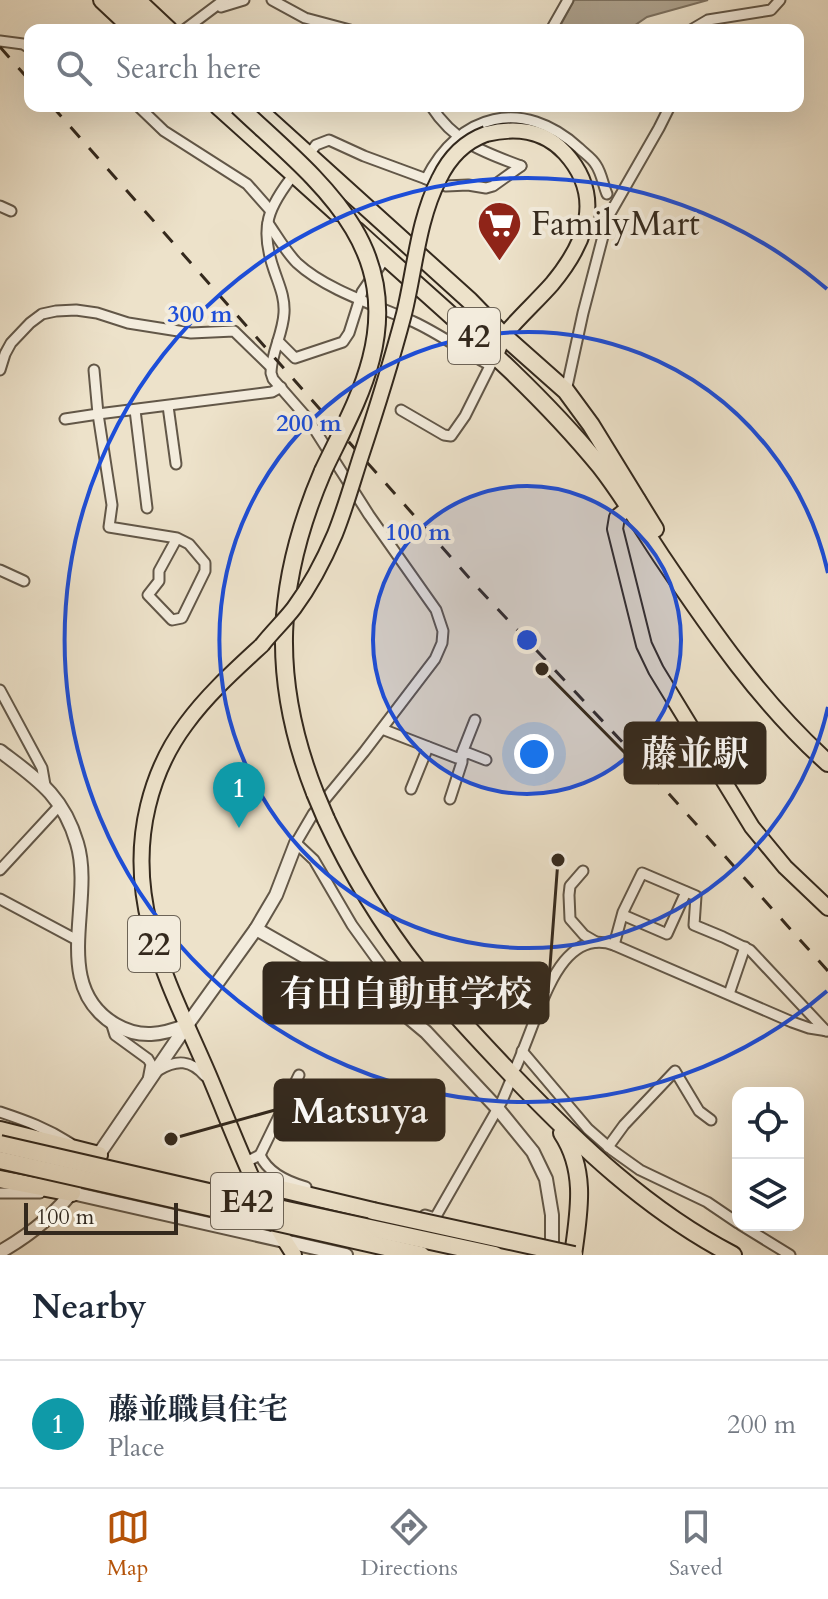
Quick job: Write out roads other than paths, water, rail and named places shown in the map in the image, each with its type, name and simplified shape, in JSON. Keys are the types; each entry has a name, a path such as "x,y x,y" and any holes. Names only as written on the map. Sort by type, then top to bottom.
{"highway":[{"path":"102,0 128,24"},
{"path":"121,0 147,24"},
{"path":"137,0 163,24"},
{"name":"42","path":"225,112 554,413 633,503"},
{"path":"244,112 314,177 339,205 362,243 375,281 377,318 371,360 358,398 303,520 288,579 284,614 284,664 289,705 301,758 326,819 360,884 418,969 465,1025 599,1162 639,1194 733,1255"},
{"name":"42","path":"261,112 566,391 591,425 633,503 723,647 766,700 828,763"},
{"path":"256,1183 573,1255 580,1181 569,1145 550,1115"},
{"path":"0,1130 99,1155"},
{"name":"E42","path":"0,1144 495,1255"},
{"name":"E42","path":"0,1160 421,1255"},
{"path":"0,1179 72,1193"}],"main road":[{"name":"22","path":"294,1255 284,1241 246,1162 160,961 145,908 141,861 146,814 165,761 184,726 286,618 319,568 335,533 390,365 422,230 435,187 445,167 457,152 472,141 486,134 515,129 547,138 566,154 585,188 588,212 586,226 574,253 551,285 504,336 493,360"},
{"path":"633,503 617,517 615,529 644,645 656,670 752,827 785,867 828,908"}],"street":[{"path":"192,24 224,0"},
{"path":"212,9 244,0"},
{"path":"272,0 305,18 328,24"},
{"path":"554,24 568,0"},
{"path":"701,24 708,20 771,10 780,0"},
{"path":"0,41 24,45"},
{"path":"144,112 164,131 247,184 270,210"},
{"path":"0,1252 35,1228 72,1193 256,929 276,895 296,843 313,814 435,659 442,643 441,621 436,610 369,515 308,419 273,379 271,367 284,314 283,297 271,256 268,223 270,210 283,187 316,145 329,140 446,186 486,188 521,166 476,148 458,136 435,112"},
{"path":"566,391 583,313 612,208 667,112"},
{"path":"426,179 439,156 458,136 482,123 521,118 549,126 567,136 596,163 607,194"},
{"path":"585,188 619,198"},
{"path":"0,206 11,211"},
{"path":"268,223 300,266 329,284 493,360 465,416 451,436 401,410"},
{"path":"278,341 295,358 343,342 349,333 362,292 386,257"},
{"path":"0,367 11,343 42,314 76,310 128,323 191,333 234,331 271,367"},
{"path":"94,370 112,505 109,527 177,538 189,544 205,563 205,571 182,618 172,620 148,595 159,581 159,571 177,538"},
{"path":"65,419 272,392 281,387"},
{"path":"168,406 176,464"},
{"path":"135,410 147,508"},
{"path":"0,570 24,581"},
{"path":"0,690 42,768 45,785"},
{"path":"450,799 462,753 475,720"},
{"path":"382,729 457,758 468,753 486,760"},
{"path":"411,789 428,747"},
{"path":"0,751 45,785 60,805 76,839 82,894 77,940 79,970 88,998 111,1022 131,1032 146,1035 169,1032 187,1025"},
{"path":"0,870 60,805"},
{"path":"296,843 314,860 352,925 404,997 402,1012"},
{"path":"583,871 570,886 570,919 584,935 596,942"},
{"path":"614,945 623,915 642,873 696,896 694,925 745,947 757,956 827,1031"},
{"path":"623,915 667,934 686,892"},
{"path":"0,899 77,940"},
{"path":"256,929 402,1012 426,1032 498,1109 524,1139 542,1167 551,1203 552,1255"},
{"path":"516,1067 555,972 572,954 591,942 614,945 792,1022 827,1031"},
{"path":"729,994 745,947"},
{"path":"111,1022 115,1035 143,1054 151,1064 146,1087"},
{"path":"522,1051 588,1129 608,1147 640,1170 707,1202 732,1219"},
{"path":"157,1071 175,1062 189,1063 196,1066 216,1092"},
{"path":"608,1147 624,1125 675,1071 699,1111 711,1120"},
{"path":"246,1162 260,1155 299,1075"},
{"path":"260,1155 269,1169 299,1186 435,1218 498,1109 510,1082"},
{"path":"0,1112 46,1129 99,1155"},
{"path":"0,1193 72,1193 346,1255"},
{"path":"751,1231 790,1255"}],"railway":[{"path":"0,47 24,74"},
{"path":"57,112 479,589 625,745 828,971"}],"place":[{"name":"FamilyMart","path":"500,262"},
{"name":"藤並駅","path":"542,669"},
{"name":"藤並職員住宅","path":"239,828"},
{"name":"有田自動車学校","path":"558,860"},
{"name":"Matsuya","path":"171,1139"}]}
